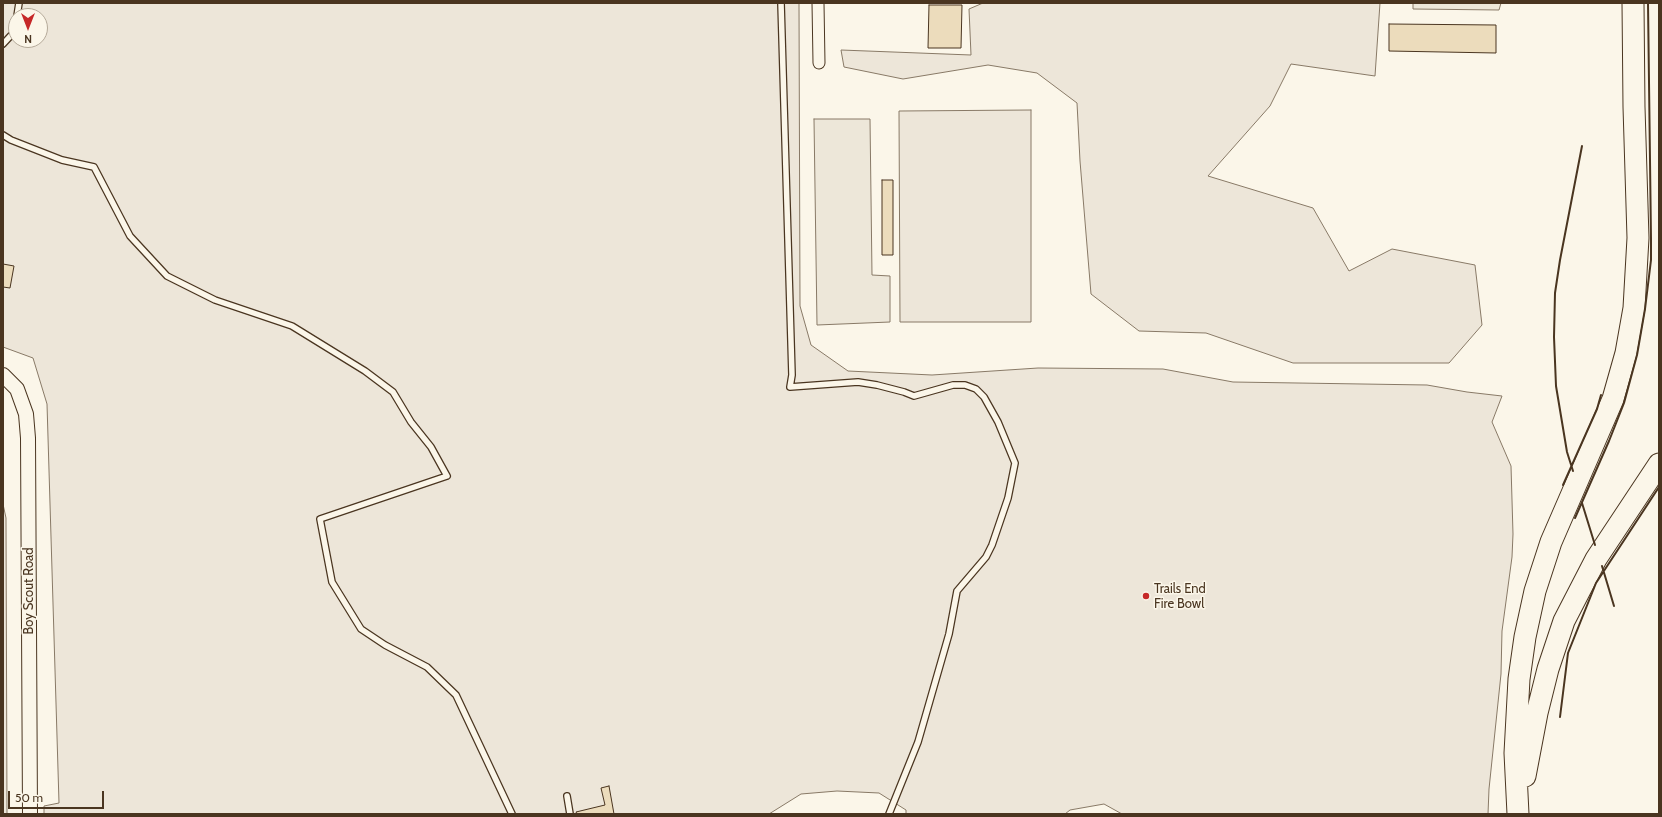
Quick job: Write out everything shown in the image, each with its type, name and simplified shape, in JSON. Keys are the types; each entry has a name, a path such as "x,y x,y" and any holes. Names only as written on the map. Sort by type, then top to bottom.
{"highway":[{"path":"1518,814 1515,753 1519,679 1524,643 1535,591 1551,542 1613,399 1626,353 1634,308 1638,238 1634,108 1633,3"},
{"path":"1518,814 1537,712 1548,669 1564,622 1596,559 1659,464"}],"street":[{"path":"818,3 819,63"},
{"name":"Boy Scout Road","path":"3,375 17,389 26,414 28,438 30,814"}],"lane":[{"path":"781,3 792,375 790,387 858,382 877,385 914,396 953,385 965,385 976,390 984,397 998,422 1015,463 1008,498 992,545 986,557 957,591 949,634 918,742 889,814"},
{"path":"3,135 11,140 62,160 94,167 130,236 167,276 215,300 292,326 365,371 393,392 411,422 431,447 446,476 320,519 332,582 362,629 385,645 426,667 456,696 512,814"},
{"path":"567,796 570,814"}],"shaded area":[{"path":"3,3 799,3 800,306 811,345 848,371 932,375 1038,368 1163,369 1233,382 1427,385 1502,396 1492,422 1511,466 1513,534 1512,557 1502,631 1501,674 1489,789 1488,814 1122,814 1104,804 1070,810 1065,814 906,814 906,810 879,793 837,791 801,794 769,814 44,814 44,806 59,803 47,404 33,358 3,347"},
{"path":"983,3 1380,3 1375,76 1291,64 1270,106 1208,176 1313,208 1349,271 1392,249 1475,265 1482,325 1449,363 1293,363 1206,333 1139,331 1091,294 1080,161 1077,103 1037,73 988,65 903,79 844,67 841,50 971,55 969,9"},
{"path":"1413,3 1501,3 1499,10 1413,9"},
{"path":"1031,110 1031,322 900,322 899,111"},
{"path":"814,119 870,119 872,275 890,276 890,322 817,325"},
{"path":"3,504 6,518 7,814 3,814"}],"building":[{"path":"929,5 962,5 961,48 928,48"},
{"path":"1389,24 1496,25 1496,53 1389,51"},
{"path":"882,180 893,180 893,255 882,255"},
{"path":"3,264 14,266 10,288 3,287"},
{"path":"609,786 614,814 577,814 576,812 605,805 601,788"}],"wall":[{"path":"1575,518 1624,403 1637,355 1645,309 1651,260 1648,3"},
{"path":"1573,471 1567,452 1556,386 1554,337 1555,293 1582,146"},
{"path":"1563,485 1597,409 1601,395"},
{"path":"1560,717 1568,653 1596,583 1659,487"},
{"path":"1582,503 1595,545"},
{"path":"1602,566 1614,606"}],"place":[{"name":"Trails End Fire Bowl","path":"1146,596"}]}
